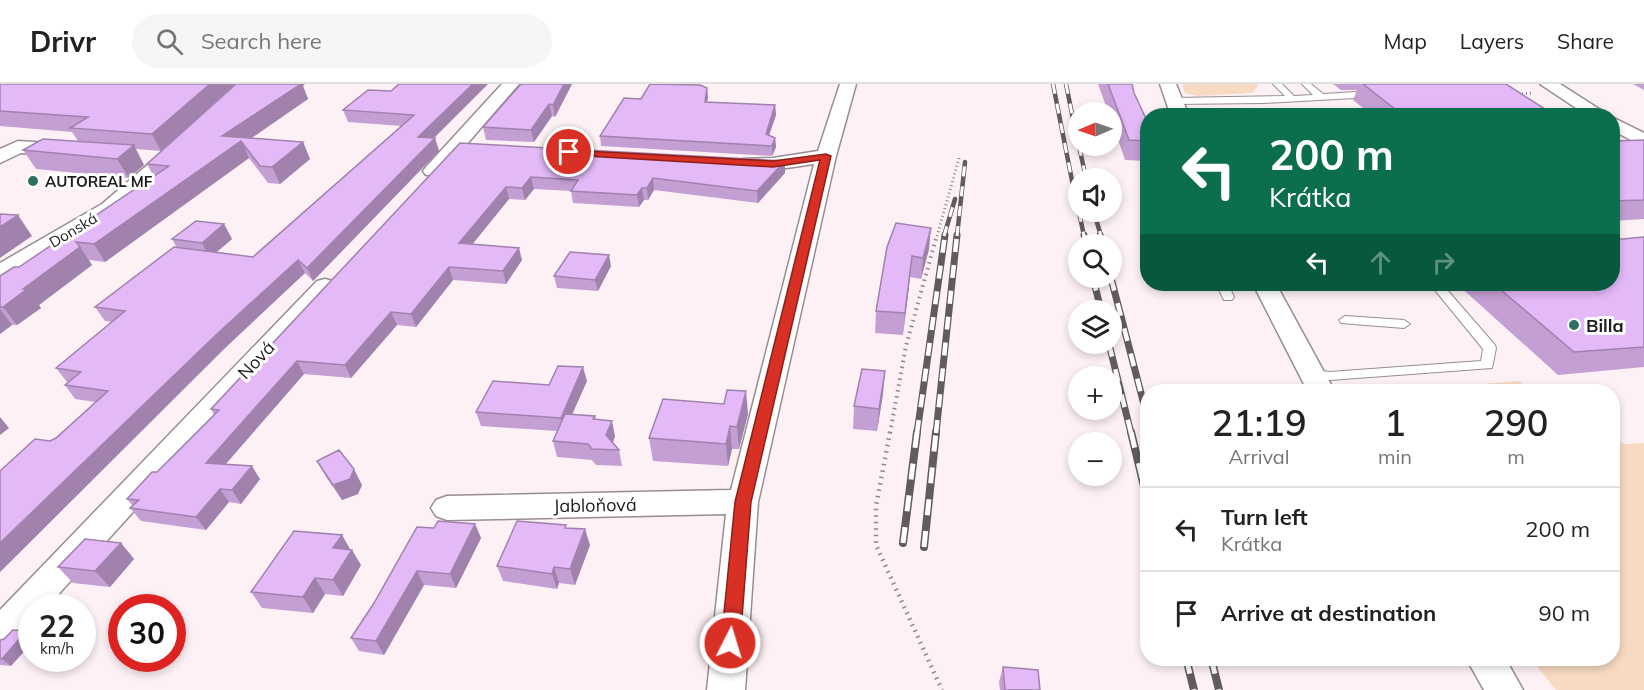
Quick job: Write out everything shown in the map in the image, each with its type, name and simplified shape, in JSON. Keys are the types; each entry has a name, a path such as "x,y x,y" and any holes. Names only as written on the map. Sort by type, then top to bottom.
{"street":[{"path":"416,190 468,147 511,84"},
{"path":"726,690 743,502 826,156 848,84"},
{"path":"1544,88 1566,95 1588,108"},
{"path":"1620,127 1644,141"},
{"name":"Donská","path":"0,273 109,208 191,136"},
{"path":"0,157 18,147 87,152"},
{"path":"726,161 773,164 826,156"},
{"path":"144,157 167,159"},
{"name":"Nová","path":"0,634 342,268"},
{"path":"1269,291 1317,383"},
{"name":"Jabloňová","path":"447,508 743,502"},
{"path":"1489,666 1504,690"}],"lane":[{"path":"1276,84 1291,97"},
{"path":"1306,84 1320,96"},
{"path":"1337,84 1350,95"},
{"path":"1174,100 1264,100 1383,93"},
{"path":"1225,291 1228,297"},
{"path":"1317,383 1330,376 1487,364 1490,348 1442,291"},
{"path":"1345,320 1404,324"}],"path":[{"path":"1513,94 1544,88"},
{"path":"942,690 876,545 876,506 906,346 960,155"}],"shaded area":[{"path":"1182,84 1258,84 1258,86 1252,93 1198,96 1185,93"},
{"path":"1520,381 1523,384 1484,384"},
{"path":"1620,442 1624,444 1644,443 1644,690 1556,690 1537,666 1620,666"}],"building":[{"path":"0,84 210,84 152,134 70,128 88,117 0,111"},
{"path":"236,84 301,84 222,136 303,142 272,167 260,166 241,141 94,244 76,242 80,247 0,307 0,276 14,267 19,267 169,166 147,164"},
{"path":"399,84 473,84 418,137 435,138 307,268 298,260 217,334 0,543 0,471 35,439 50,441 56,438 108,391 65,385 81,372 56,368 125,311 95,307 174,247 253,257 414,115 343,110 368,90 391,91"},
{"path":"521,84 564,84 553,105 549,104 531,130 483,127"},
{"path":"650,84 700,85 707,88 705,102 775,105 766,134 775,138 772,146 600,136 624,98 641,99"},
{"path":"1108,84 1132,84 1141,108 1140,141 1129,140 1122,121 1122,102 1115,102"},
{"path":"1363,84 1506,84 1544,108 1394,108"},
{"path":"43,139 134,145 117,159 23,150"},
{"path":"1644,140 1644,200 1620,201 1620,141"},
{"path":"460,143 785,161 757,191 653,178 647,188 642,188 637,195 571,191 578,180 531,177 522,188 506,187 459,243 519,248 503,271 449,267 411,314 391,312 345,365 297,361 206,463 252,466 232,490 220,489 196,517 130,508 139,500 127,499 152,472 157,472 219,410 211,409"},
{"path":"0,214 18,215 0,227"},
{"path":"196,221 224,224 202,243 172,239"},
{"path":"896,223 931,228 923,258 912,256 905,313 876,311 887,247"},
{"path":"1644,237 1644,347 1574,352 1502,291 1620,291 1620,239"},
{"path":"570,252 609,255 595,280 554,276"},
{"path":"558,366 583,367 561,418 476,412 493,381 549,385"},
{"path":"862,369 885,371 879,409 854,406"},
{"path":"727,390 746,391 737,427 730,426 726,444 649,438 663,399 724,404"},
{"path":"565,414 595,416 593,419 612,421 606,435 619,450 592,449 588,444 553,441"},
{"path":"339,450 354,469 350,479 333,485 317,461"},
{"path":"438,521 475,524 450,574 417,571 376,641 351,638 374,603 417,527 434,528"},
{"path":"517,521 585,529 570,569 554,567 552,574 497,566"},
{"path":"294,531 342,535 333,548 352,550 333,580 315,578 303,597 251,592"},
{"path":"85,539 121,543 95,571 58,567"},
{"path":"13,630 18,630 18,640 2,659 0,658 0,640"},
{"path":"1003,667 1038,670 1040,690 1005,690"}],"railway":[{"path":"1053,84 1070,168"},
{"path":"1066,84 1070,102"},
{"path":"1081,156 1084,168"},
{"path":"957,236 965,162"},
{"path":"944,236 955,199"},
{"path":"1081,222 1084,234"},
{"path":"1097,222 1100,234"},
{"path":"917,433 945,235"},
{"path":"936,433 957,235"},
{"path":"1096,288 1098,300"},
{"path":"1114,288 1140,389"},
{"path":"1111,354 1131,433"},
{"path":"903,543 917,432"},
{"path":"924,547 936,432"},
{"path":"1131,432 1140,470"},
{"path":"1188,666 1194,690"},
{"path":"1213,666 1219,690"}],"place":[{"name":"AUTOREAL MF","path":"33,181"},
{"name":"Billa","path":"1574,325"}],"route":[{"path":"569,152 773,164 826,156 743,502 730,643"}]}
